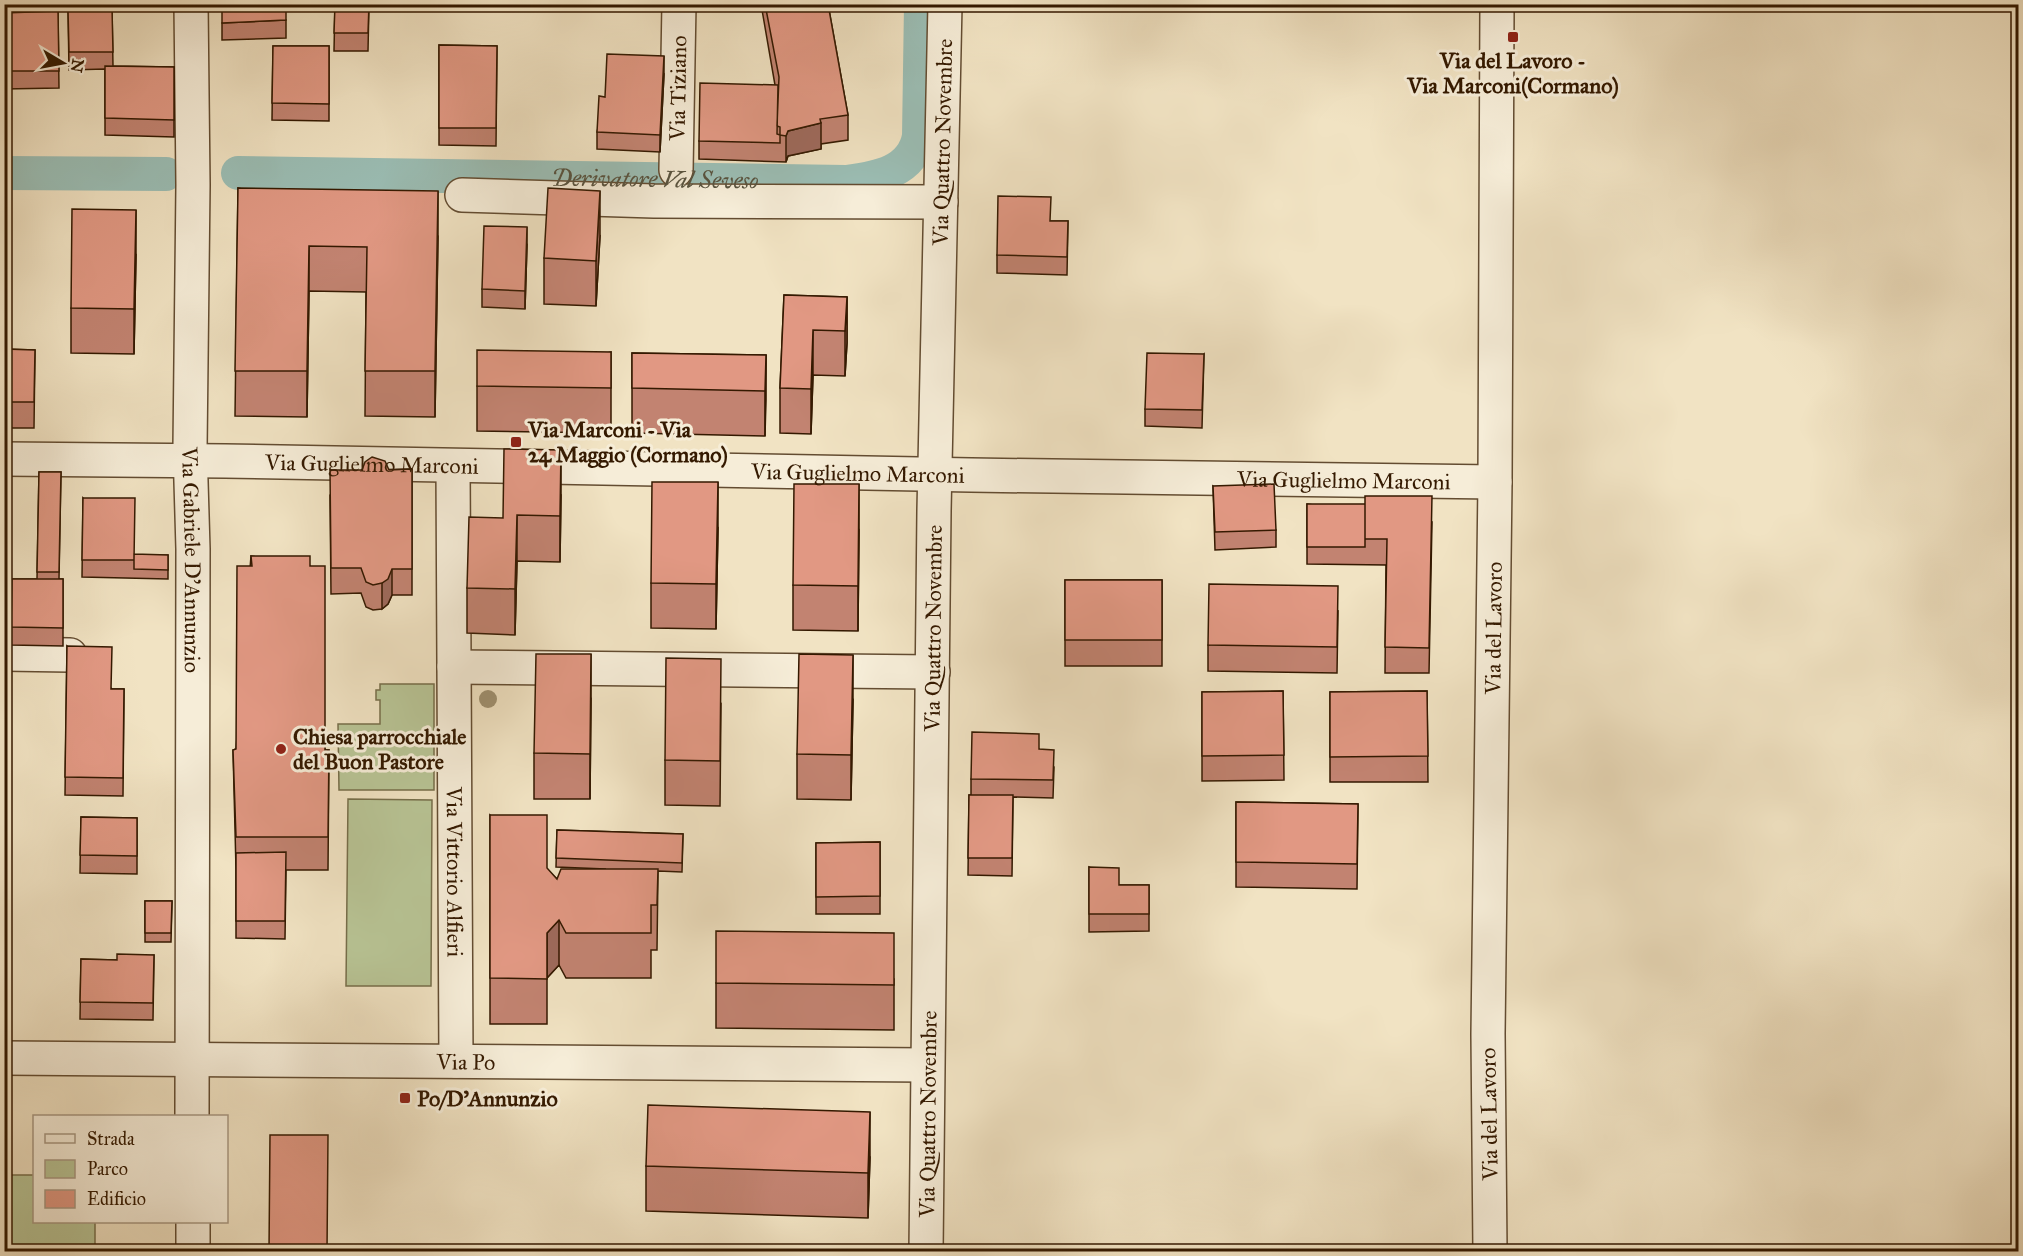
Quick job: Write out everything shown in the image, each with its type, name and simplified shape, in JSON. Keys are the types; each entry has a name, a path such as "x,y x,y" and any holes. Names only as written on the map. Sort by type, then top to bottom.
{"street":[{"name":"Via Gabriele D'Annunzio","path":"191,4 193,197 190,461 193,549 192,1115"},
{"name":"Via Tiziano","path":"672,186 679,4"},
{"name":"Via Quattro Novembre","path":"926,1251 936,474 945,4"},
{"name":"Via del Lavoro","path":"1490,1251 1488,1034 1495,482 1497,4"},
{"path":"462,195 672,186 941,202"},
{"name":"Via Guglielmo Marconi","path":"4,459 1495,482"},
{"name":"Via Vittorio Alfieri","path":"453,466 456,1061"},
{"path":"4,654 70,655"},
{"path":"454,667 933,672"},
{"name":"Via Po","path":"4,1058 927,1065"},
{"path":"193,1223 193,1251"}],"green space":[{"path":"380,684 434,684 434,790 339,790 338,724 380,724 380,700 376,700 376,690 380,690"},
{"path":"348,799 432,800 431,986 346,986"},
{"path":"5,1175 33,1175 33,1223 95,1223 95,1251 5,1251"}],"building":[{"path":"222,4 286,4 286,20 222,23"},
{"path":"335,4 369,4 368,33 334,33"},
{"path":"765,4 828,4 848,115 820,119 821,123 788,131 786,136 780,135 780,127 777,126 779,77"},
{"path":"112,8 113,52 69,52 68,9"},
{"path":"58,11 59,71 4,71 4,13"},
{"path":"439,45 497,46 496,128 439,128"},
{"path":"273,46 329,46 329,104 272,103"},
{"path":"607,54 664,56 660,135 597,132 599,96 605,97"},
{"path":"105,66 174,67 174,120 105,118"},
{"path":"700,83 778,85 777,134 780,135 780,143 699,141"},
{"path":"238,188 438,191 435,371 365,371 367,247 309,246 307,371 235,371"},
{"path":"548,188 600,191 596,261 544,258"},
{"path":"998,196 1051,197 1050,221 1068,221 1067,257 997,255"},
{"path":"72,209 136,210 134,309 71,308"},
{"path":"484,226 527,227 525,291 482,289"},
{"path":"784,295 847,297 845,331 813,330 811,389 780,388"},
{"path":"4,349 35,350 34,402 4,402"},
{"path":"477,350 611,352 611,388 477,386"},
{"path":"632,353 766,355 765,391 632,388"},
{"path":"1147,353 1204,354 1202,410 1145,409"},
{"path":"504,449 561,450 560,516 517,515 515,589 467,588 469,517 503,518"},
{"path":"372,457 385,461 389,470 412,469 412,569 392,569 388,579 373,585 366,582 361,568 331,568 330,470 362,470 365,462"},
{"path":"39,472 61,472 59,572 37,572"},
{"path":"652,482 718,482 716,584 651,583"},
{"path":"794,484 859,484 858,586 793,585"},
{"path":"1274,484 1276,530 1215,532 1213,486"},
{"path":"4,493 11,493 11,549 4,549"},
{"path":"1365,496 1432,496 1429,648 1385,647 1387,539 1365,539"},
{"path":"83,498 135,498 134,560 82,560"},
{"path":"1307,504 1365,504 1365,547 1307,547"},
{"path":"134,554 168,555 168,570 134,569"},
{"name":"Chiesa parrocchiale del Buon Pastore","path":"251,556 310,556 310,566 325,566 325,750 329,750 328,837 236,837 233,750 236,749 237,566 252,566"},
{"path":"12,579 63,579 63,628 11,627"},
{"path":"1065,580 1162,580 1162,640 1065,640"},
{"path":"1209,584 1338,586 1337,647 1208,645"},
{"path":"67,646 112,647 111,689 124,689 123,778 65,777"},
{"path":"536,654 591,654 590,754 534,753"},
{"path":"799,654 853,655 851,755 797,754"},
{"path":"666,658 721,659 720,761 665,760"},
{"path":"1283,691 1284,755 1202,756 1202,692"},
{"path":"1427,691 1428,756 1330,757 1330,692"},
{"path":"4,731 8,731 7,789 4,789"},
{"path":"972,732 1039,734 1039,749 1054,750 1053,780 971,779"},
{"path":"969,795 1013,795 1012,858 968,858"},
{"path":"1236,802 1358,804 1357,864 1236,862"},
{"path":"490,815 547,815 547,868 557,879 561,869 658,869 657,905 651,905 651,933 566,933 559,920 547,933 547,979 490,978"},
{"path":"81,817 137,818 137,856 80,855"},
{"path":"557,830 683,834 682,863 556,858"},
{"path":"880,842 880,896 816,897 816,843"},
{"path":"286,852 285,921 236,921 236,853"},
{"path":"1089,867 1119,868 1119,885 1149,885 1149,914 1089,914"},
{"path":"145,901 172,901 171,933 145,933"},
{"path":"716,931 894,933 894,985 716,983"},
{"path":"117,954 154,955 153,1003 80,1002 81,959 117,960"},
{"path":"648,1105 870,1112 868,1173 646,1166"},
{"path":"270,1135 328,1135 327,1251 269,1251"}],"waterway":[{"name":"Derivatore Val Seveso","path":"238,173 846,182 870,178 892,171 901,165 909,158 919,136 921,4"},
{"name":"Derivatore Val Seveso","path":"4,173 166,174"}],"place":[{"name":"Via del Lavoro - Via Marconi(Cormano)","path":"1513,37"},
{"name":"Via Marconi - Via 24 Maggio (Cormano)","path":"516,442"},
{"name":"Chiesa parrocchiale del Buon Pastore","path":"281,749"},
{"name":"Po/D'Annunzio","path":"405,1098"}]}
